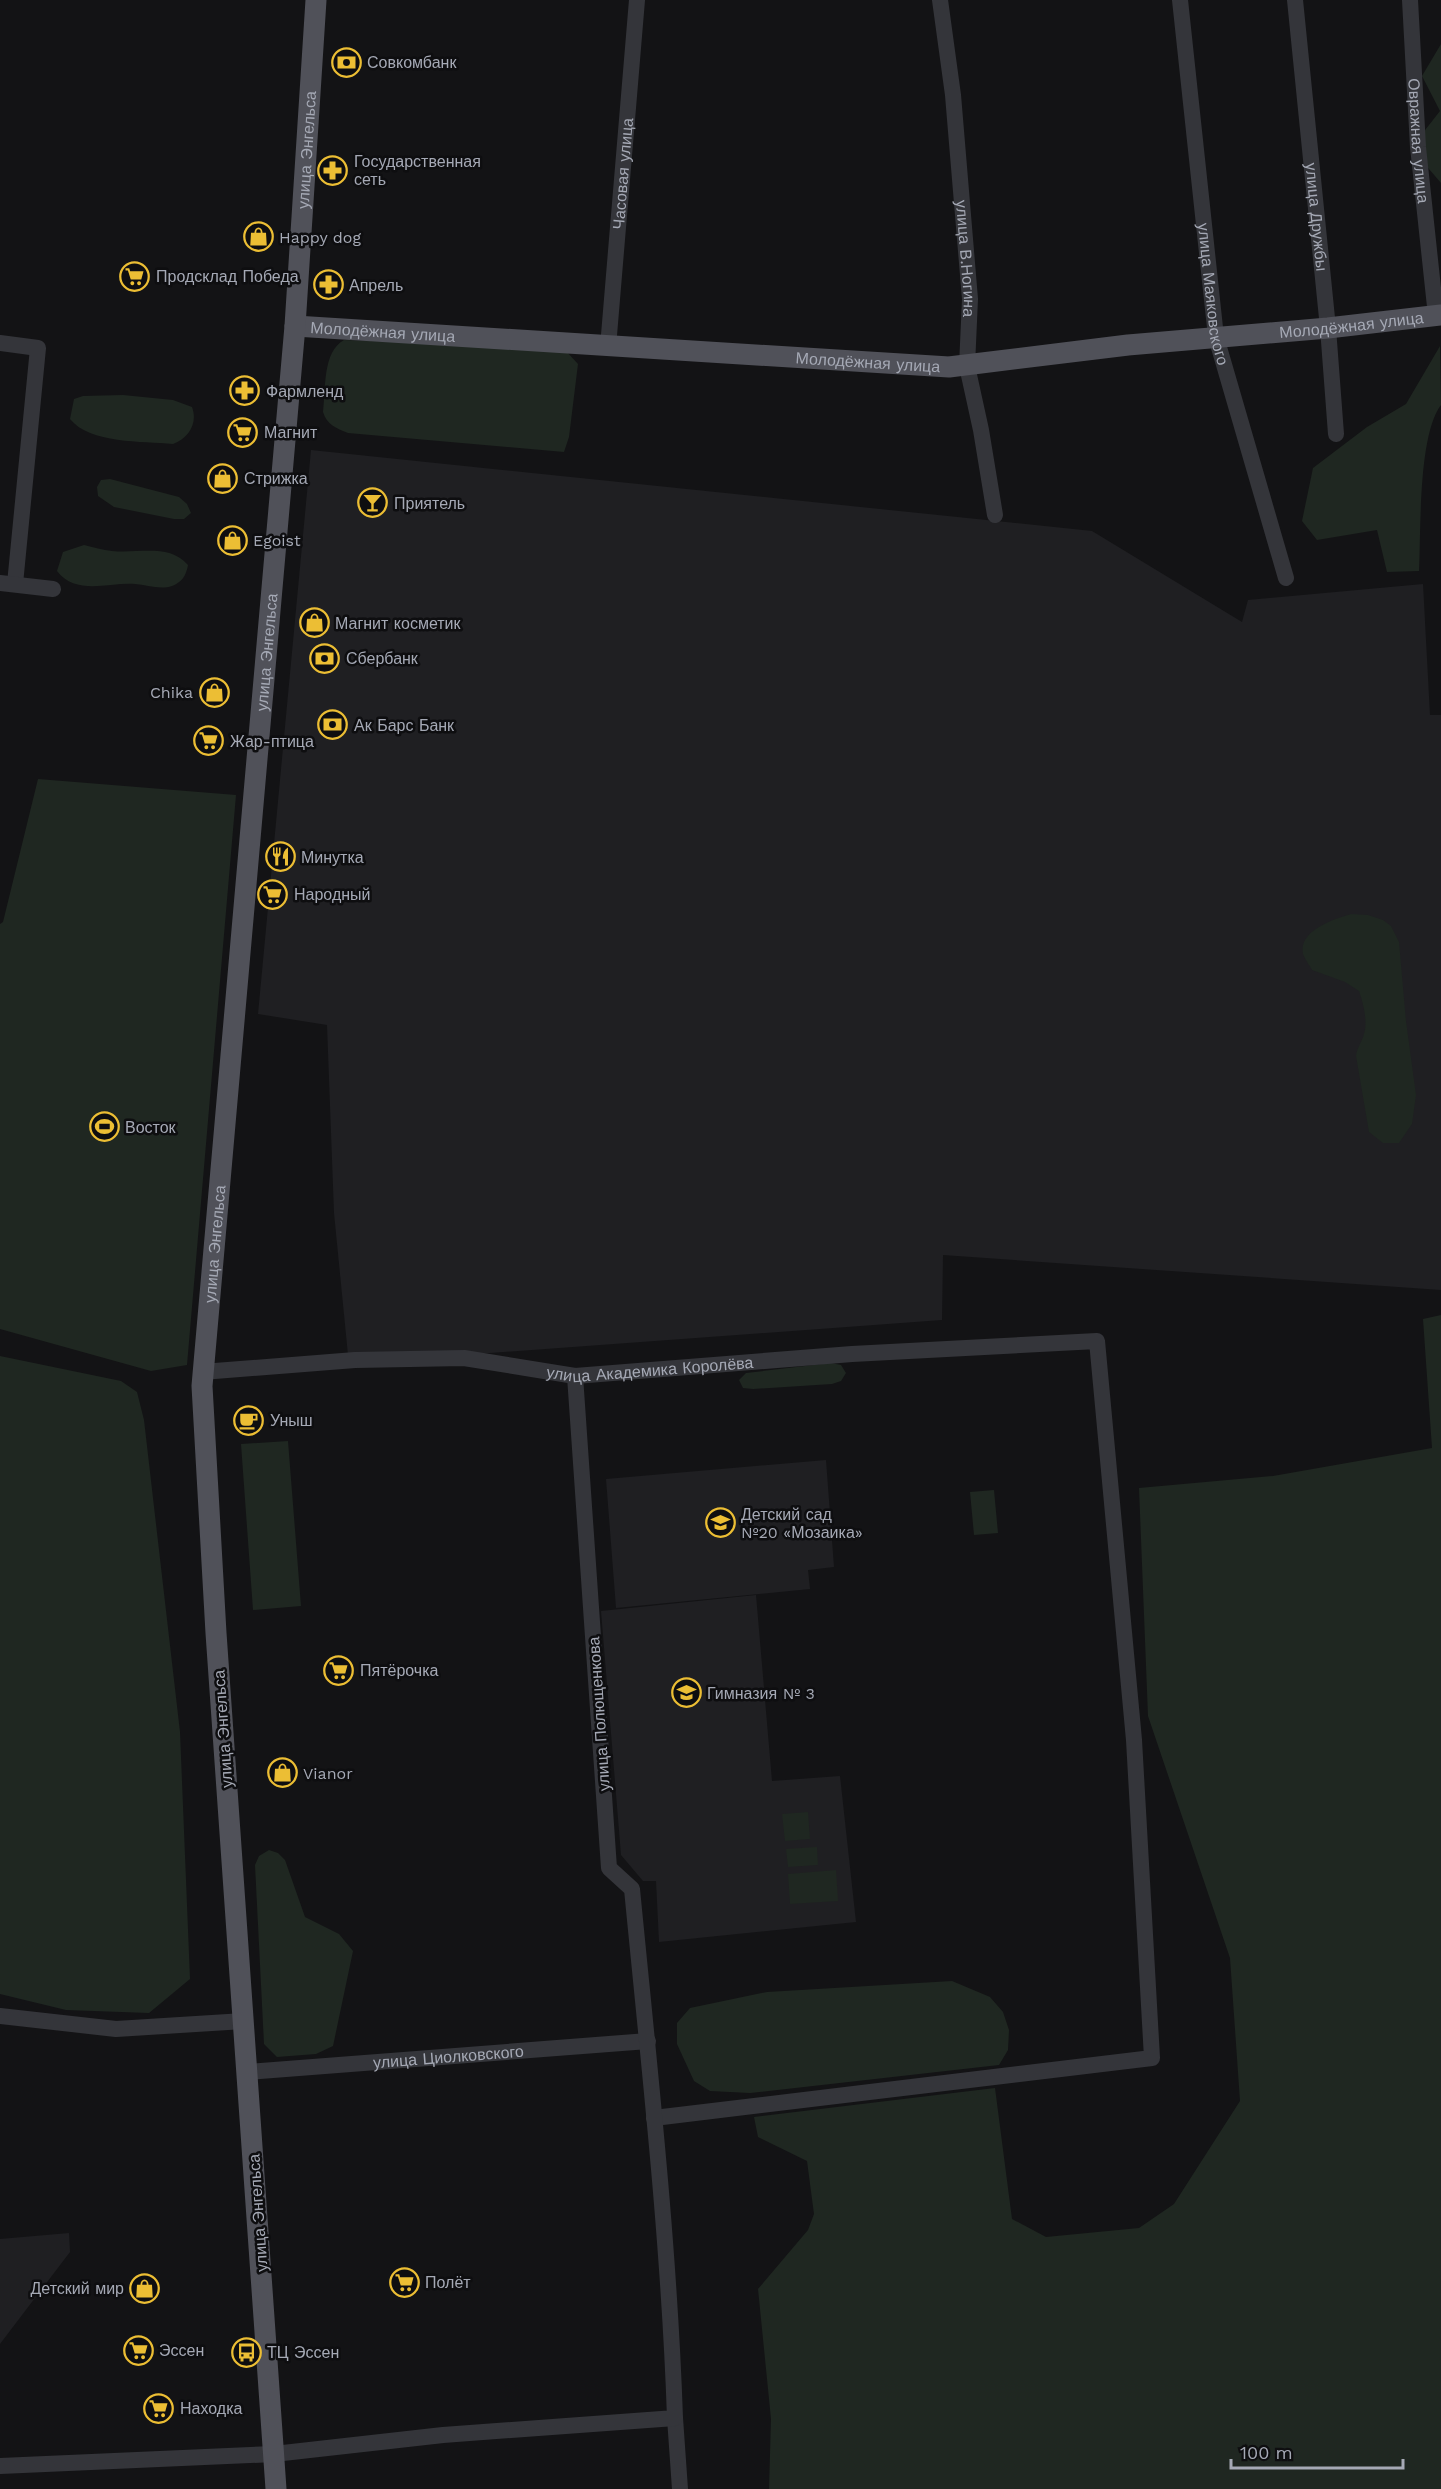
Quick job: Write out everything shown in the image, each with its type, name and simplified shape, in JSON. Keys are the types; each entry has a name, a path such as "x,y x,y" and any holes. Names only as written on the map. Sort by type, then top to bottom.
{"main road":[{"name":"улица Энгельса","path":"276,2489 216,1633 203,1432 202,1372 295,326 316,0"},
{"name":"Молодёжная улица","path":"295,326 949,367 1128,345 1328,328 1438,315"}],"street":[{"name":"Часовая улица","path":"608,346 636,0"},
{"name":"улица В.Ногина","path":"940,0 953,96 970,299 967,366 981,430 995,515"},
{"name":"улица Маяковского","path":"1180,0 1216,337 1286,578"},
{"name":"улица Дружбы","path":"1295,0 1328,328 1336,434"},
{"name":"Овражная улица","path":"1410,0 1418,147 1438,315"},
{"path":"0,343 38,348 7,584 53,589"},
{"name":"улица Академика Королёва","path":"202,1372 354,1360 464,1358 575,1376 852,1354 1097,1341 1134,1740 1152,2058 654,2118"},
{"name":"улица Полющенкова","path":"575,1376 609,1868 632,1889 648,2041 671,2326 680,2489"},
{"path":"0,2016 116,2029 244,2021"},
{"name":"улица Циолковского","path":"248,2072 648,2041"},
{"path":"0,2466 274,2454 443,2435 675,2418"}],"shaded area":[{"path":"1441,44 1441,183 1411,148 1440,111 1422,76"},
{"path":"344,340 559,348 567,352 578,364 569,437 564,452 348,433 336,428 327,420 323,412 326,372 332,353"},
{"path":"1440,346 1441,405 1428,438 1424,460 1419,571 1387,572 1377,530 1317,540 1302,521 1313,468 1367,427 1406,404"},
{"path":"123,395 173,400 192,407 194,419 191,429 184,438 173,444 117,440 90,433 70,419 74,399 83,396"},
{"path":"311,450 1092,531 1242,622 1248,600 1423,584 1430,715 1441,715 1441,1290 943,1255 942,1320 490,1353 348,1355 334,1213 327,1025 258,1014"},
{"path":"110,479 179,497 187,504 191,513 184,519 174,519 114,507 98,496 97,487 101,480"},
{"path":"84,545 122,552 162,552 180,558 188,565 181,580 167,587 135,584 83,586 65,579 57,571 63,552"},
{"name":"Восток","path":"38,779 236,795 187,1365 151,1371 0,1329 0,924 3,922"},
{"path":"1351,914 1368,915 1383,920 1391,926 1399,942 1416,1095 1412,1124 1399,1143 1383,1143 1369,1132 1356,1056 1364,1034 1365,1023 1359,991 1345,982 1312,970 1303,954 1306,938 1312,932 1327,923"},
{"path":"1441,1315 1441,2489 769,2489 771,2419 758,2289 808,2230 814,2214 807,2161 758,2137 754,2117 995,2088 1012,2219 1046,2237 1139,2228 1174,2204 1240,2101 1230,1958 1148,1716 1139,1488 1273,1476 1432,1448 1423,1319"},
{"path":"0,1356 121,1381 137,1392 144,1420 180,1732 190,1979 149,2013 66,2010 0,1994"},
{"path":"831,1363 841,1365 846,1373 841,1381 832,1384 753,1389 743,1388 739,1380 746,1373"},
{"path":"288,1441 301,1606 253,1610 241,1444"},
{"name":"Детский сад №20 «Мозаика»","path":"826,1460 834,1567 808,1570 810,1589 616,1608 606,1479"},
{"path":"994,1490 998,1533 974,1535 970,1492"},
{"name":"Гимназия № 3","path":"756,1595 772,1781 840,1776 856,1922 659,1942 656,1881 643,1881 621,1855 601,1611"},
{"path":"808,1812 810,1839 785,1841 782,1814"},
{"path":"817,1847 818,1865 788,1867 786,1849"},
{"path":"269,1850 278,1853 285,1860 305,1917 339,1934 353,1951 333,2046 316,2054 277,2057 264,2044 255,1865 259,1856"},
{"path":"836,1870 838,1901 790,1904 788,1874"},
{"path":"952,1981 990,1997 1003,2012 1009,2030 1008,2050 999,2065 750,2093 710,2091 694,2081 677,2044 677,2023 690,2008 767,1992"},
{"path":"69,2233 70,2252 0,2344 0,2239"}],"place":[{"name":"Совкомбанк","path":"346,62"},
{"name":"Государственная сеть","path":"333,170"},
{"name":"Happy dog","path":"258,237"},
{"name":"Продсклад Победа","path":"135,276"},
{"name":"Апрель","path":"328,285"},
{"name":"Фармленд","path":"245,391"},
{"name":"Магнит","path":"243,432"},
{"name":"Стрижка","path":"223,478"},
{"name":"Приятель","path":"373,503"},
{"name":"Egoist","path":"232,540"},
{"name":"Магнит косметик","path":"314,623"},
{"name":"Сбербанк","path":"325,658"},
{"name":"Chika","path":"214,692"},
{"name":"Ак Барс Банк","path":"333,725"},
{"name":"Жар-птица","path":"209,741"},
{"name":"Минутка","path":"280,857"},
{"name":"Народный","path":"273,894"},
{"name":"Восток","path":"104,1127"},
{"name":"Уныш","path":"249,1420"},
{"name":"Детский сад №20 «Мозаика»","path":"720,1523"},
{"name":"Пятёрочка","path":"339,1670"},
{"name":"Гимназия № 3","path":"686,1693"},
{"name":"Vianor","path":"282,1773"},
{"name":"Полёт","path":"404,2282"},
{"name":"Детский мир","path":"145,2288"},
{"name":"Эссен","path":"138,2350"},
{"name":"ТЦ Эссен","path":"246,2352"},
{"name":"Находка","path":"159,2408"}]}
